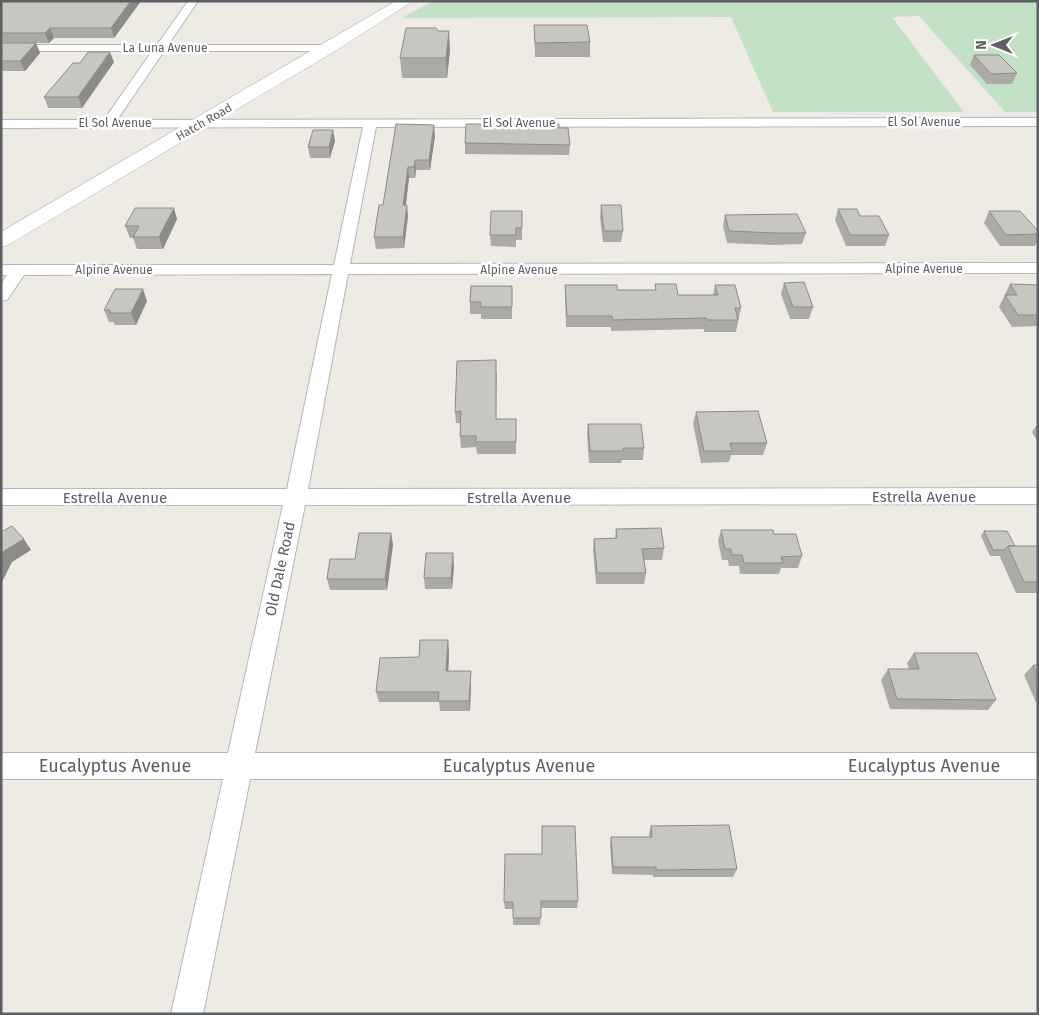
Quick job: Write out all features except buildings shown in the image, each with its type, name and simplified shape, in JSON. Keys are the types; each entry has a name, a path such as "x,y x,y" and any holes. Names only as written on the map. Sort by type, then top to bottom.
{"street":[{"path":"108,123 193,1"},
{"name":"Hatch Road","path":"1,241 330,48 406,1"},
{"name":"La Luna Avenue","path":"1,48 330,48"},
{"name":"El Sol Avenue","path":"1,124 1038,122"},
{"name":"Old Dale Road","path":"187,1014 237,767 296,498 339,270 370,124"},
{"name":"Alpine Avenue","path":"1,270 1038,268"},
{"path":"1,296 19,270"},
{"name":"Estrella Avenue","path":"1,497 1038,496"},
{"name":"Eucalyptus Avenue","path":"1,766 1038,766"}],"green space":[{"path":"433,1 1038,1 1038,112 1005,112 919,16 892,17 964,112 773,112 731,17 402,18"}]}
